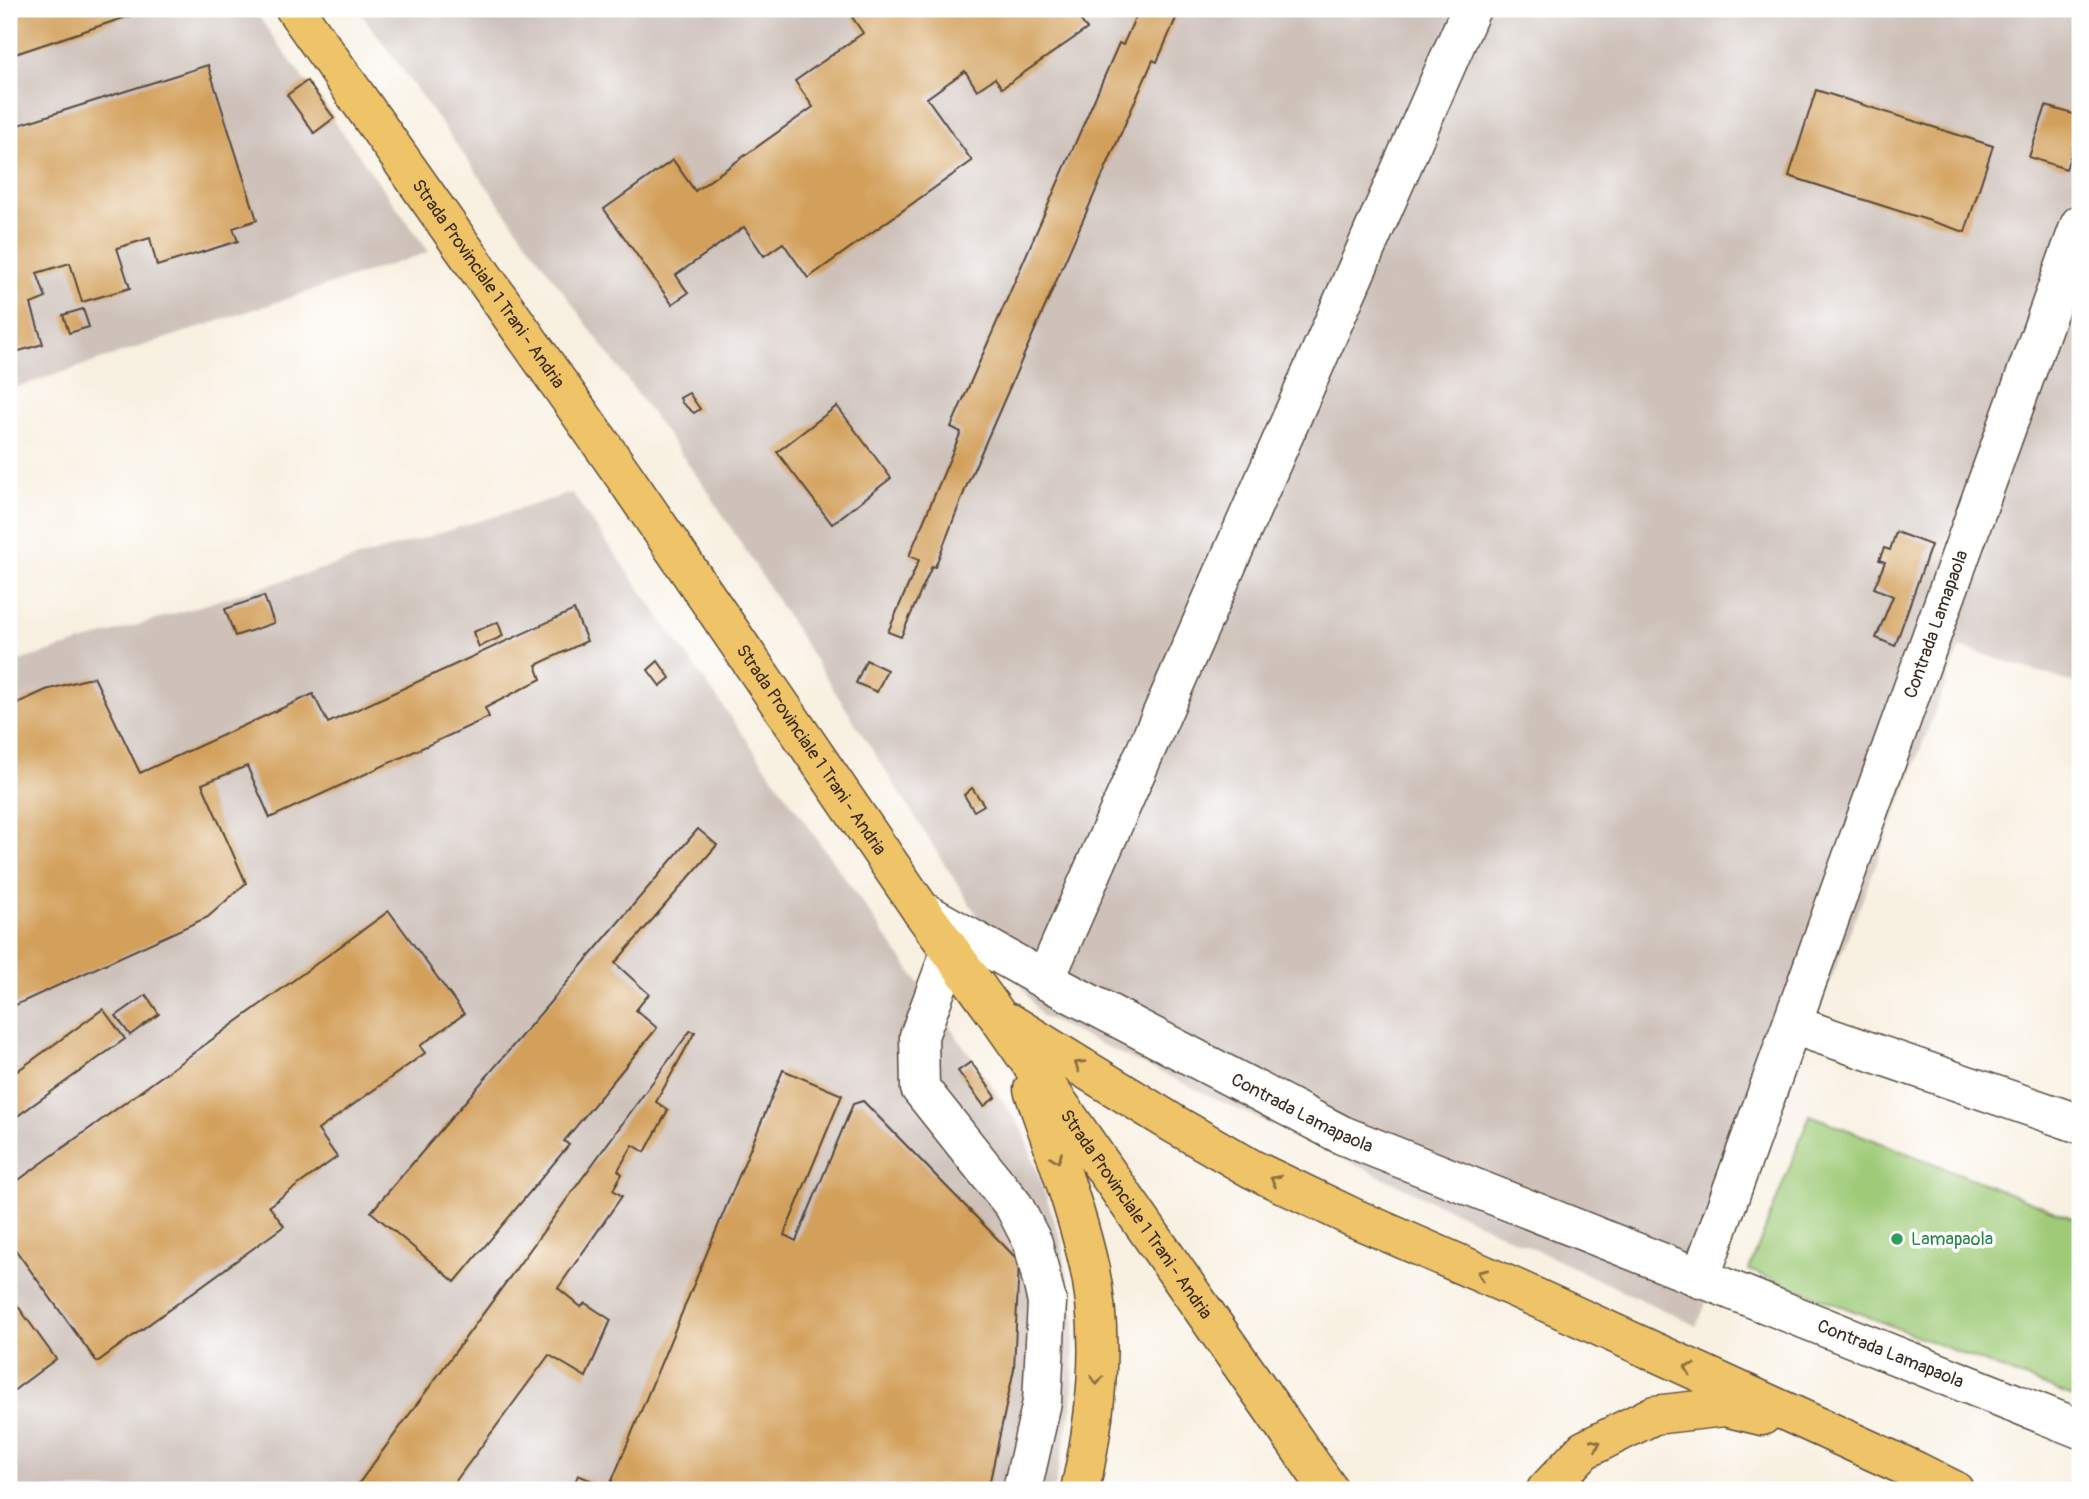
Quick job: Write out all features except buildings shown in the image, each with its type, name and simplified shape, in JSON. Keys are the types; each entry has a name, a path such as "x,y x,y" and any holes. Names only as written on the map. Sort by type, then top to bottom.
{"main road":[{"name":"Strada Provinciale 1 Trani - Andria","path":"295,9 616,465 950,952 997,1015 1329,1490"},
{"path":"997,1015 1252,1169 1954,1490"},
{"path":"1019,1047 1069,1195 1088,1259 1093,1294 1098,1357 1096,1401 1091,1441 1080,1490"},
{"path":"1546,1490 1584,1450 1654,1415 1725,1407 1840,1437"},
{"path":"1916,1471 1966,1490"}],"street":[{"path":"1045,980 1471,9"},
{"name":"Contrada Lamapaola","path":"1700,1279 2080,224"},
{"name":"Contrada Lamapaola","path":"921,910 1045,980 1342,1135 2080,1429"},
{"path":"950,952 919,1036 920,1088 1014,1206 1033,1243 1047,1302 1042,1402 1022,1490"},
{"path":"1793,1025 2080,1124"}],"shaded area":[{"path":"9,9 253,9 429,252 9,390"},
{"path":"358,9 2080,9 2080,685 1960,647 1697,1326 1041,1016 707,490"},
{"path":"572,493 1023,1130 1061,1240 1075,1323 1072,1409 1054,1490 9,1490 9,664"}],"green space":[{"name":"Lamapaola","path":"1810,1115 2080,1221 2080,1400 1749,1270"}],"place":[{"name":"Lamapaola","path":"1897,1239"}]}
